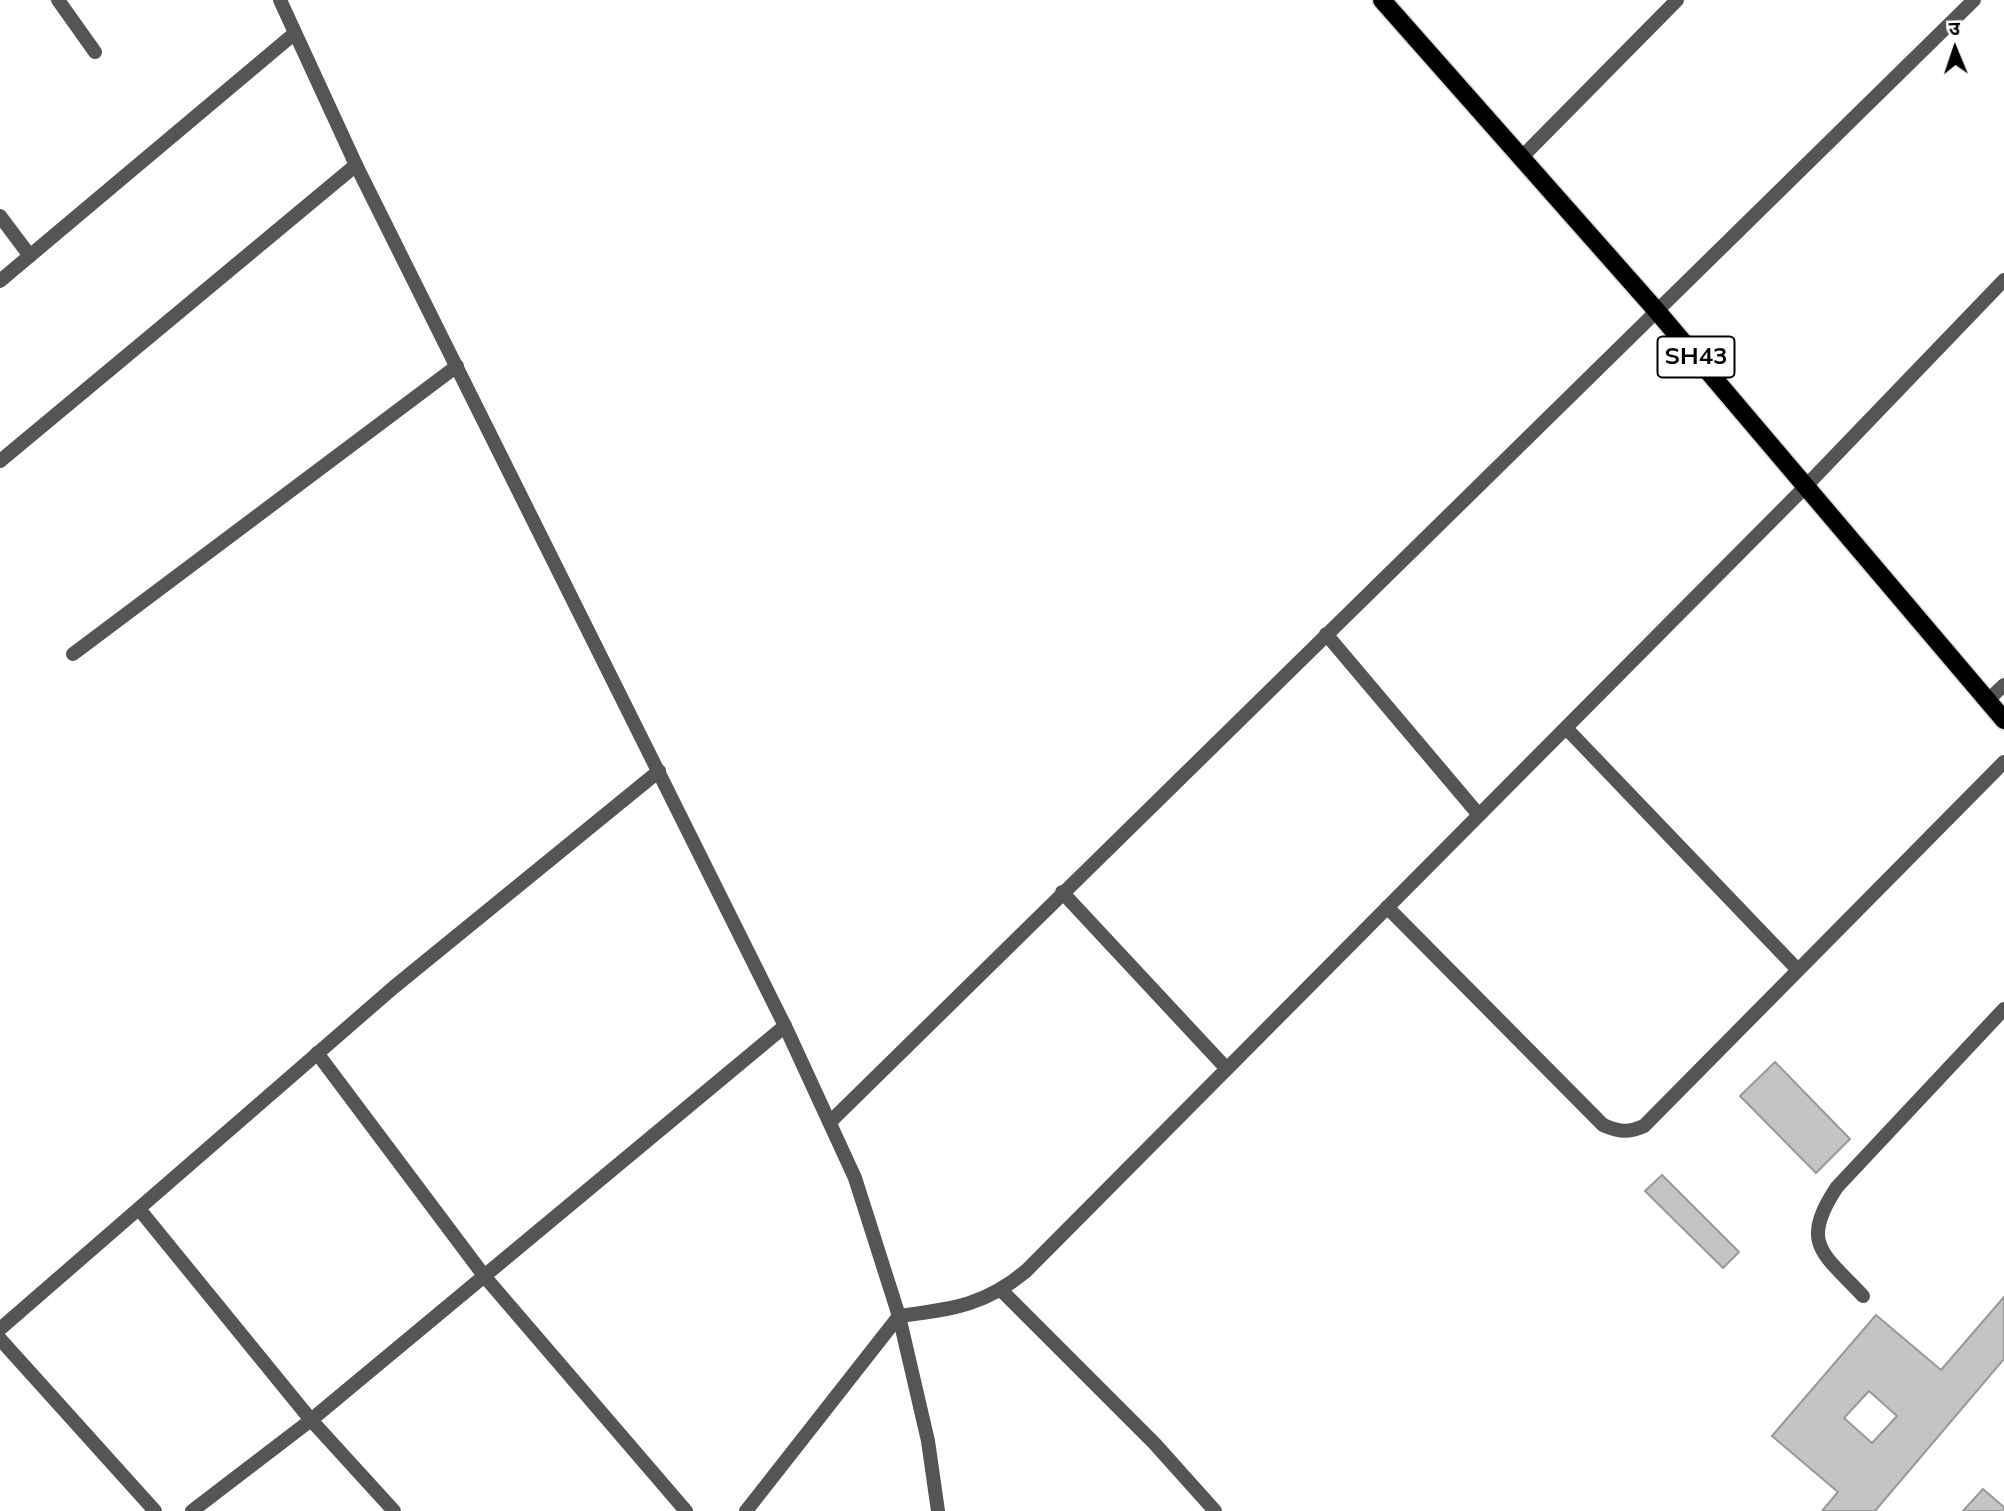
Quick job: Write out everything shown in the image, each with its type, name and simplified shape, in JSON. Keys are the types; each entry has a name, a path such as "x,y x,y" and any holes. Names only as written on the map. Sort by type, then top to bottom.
{"main road":[{"name":"SH43","path":"1384,1 1520,159 1656,310 2004,720"}],"street":[{"path":"58,0 95,52"},
{"path":"280,0 356,165 785,1026 855,1178 899,1316 928,1441 938,1511"},
{"path":"1520,159 1677,0"},
{"path":"830,1122 1974,0"},
{"path":"0,281 295,33"},
{"path":"0,461 356,165"},
{"path":"0,216 30,256"},
{"path":"746,1511 899,1316 953,1309 1002,1291 1026,1271 1805,487 2004,280"},
{"path":"73,654 457,366"},
{"path":"1326,634 1479,815"},
{"path":"1987,701 2004,685"},
{"path":"1566,728 1797,969"},
{"path":"1387,907 1604,1125 1616,1131 1631,1131 1644,1126 2004,762"},
{"path":"0,1329 317,1052 659,771"},
{"path":"1062,892 1227,1069"},
{"path":"1863,1296 1821,1251 1816,1230 1823,1208 1837,1187 2004,1009"},
{"path":"192,1511 311,1420 785,1026"},
{"path":"317,1052 485,1277 686,1511"},
{"path":"139,1209 311,1420 394,1511"},
{"path":"1002,1291 1155,1444 1215,1511"},
{"path":"0,1339 155,1511"}],"building":[{"path":"1775,1062 1850,1139 1816,1173 1740,1096"},
{"path":"1662,1175 1739,1252 1723,1268 1645,1191"},
{"path":"2004,1297 2004,1359 1875,1511 1822,1511 1838,1492 1772,1436 1876,1315 1941,1370","holes":["1869,1391 1897,1416 1872,1443 1844,1418"]},
{"path":"1983,1489 2004,1507 2004,1511 1963,1511"}]}
